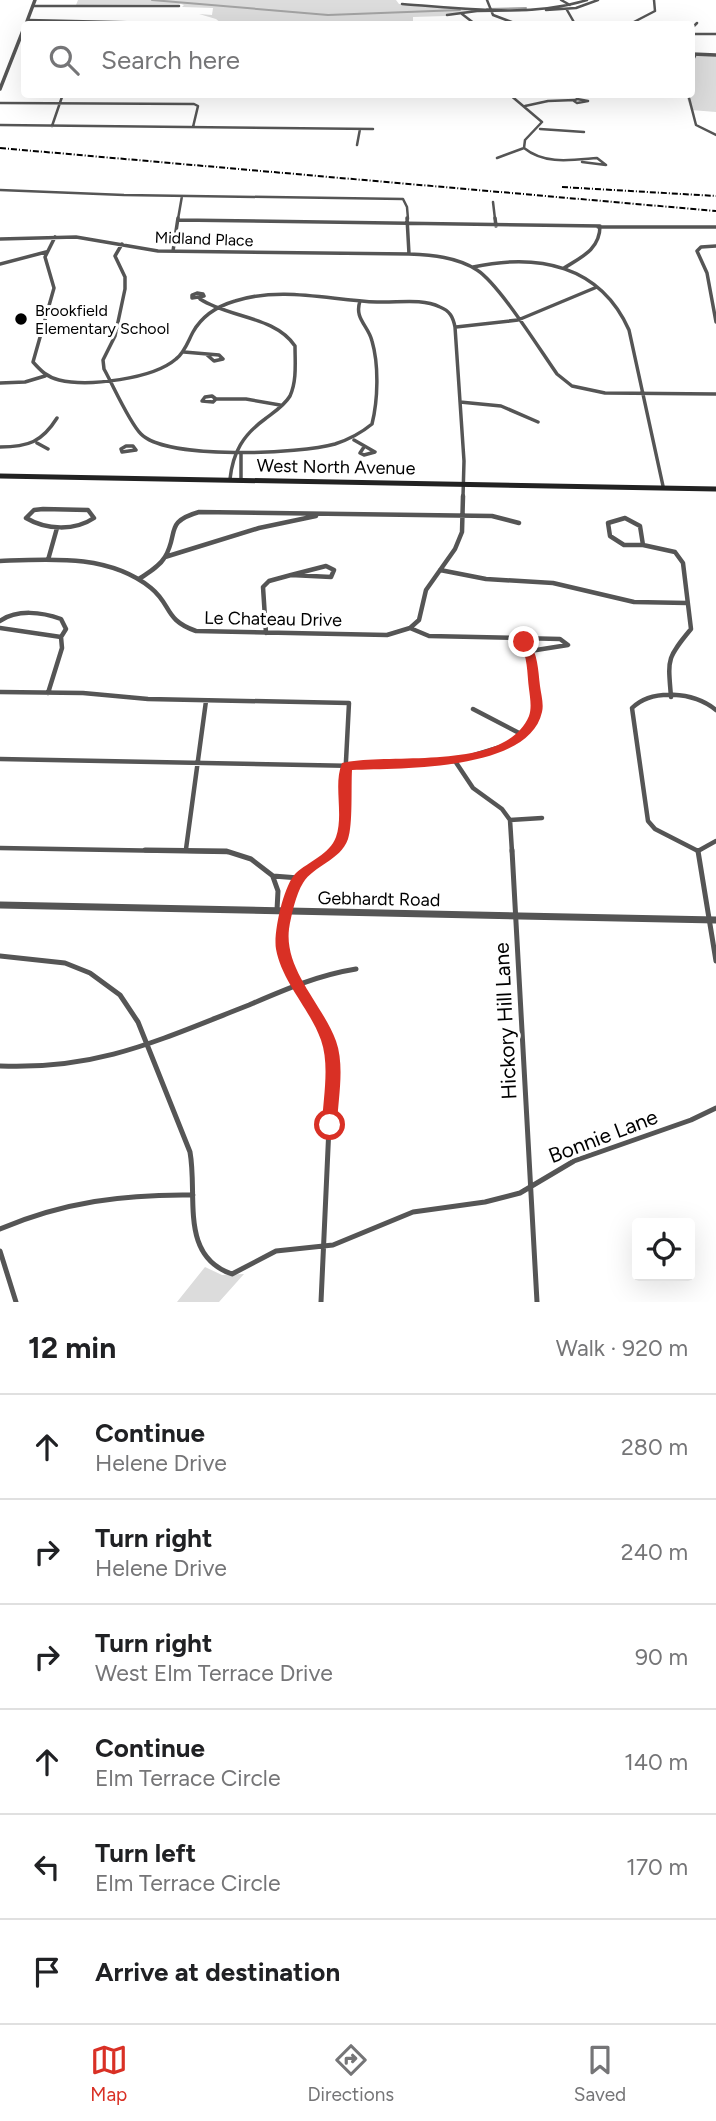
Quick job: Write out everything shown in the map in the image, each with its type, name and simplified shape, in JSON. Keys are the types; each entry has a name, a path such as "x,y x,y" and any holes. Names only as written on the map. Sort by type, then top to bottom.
{"main road":[{"name":"West North Avenue","path":"0,476 716,487"}],"street":[{"path":"27,21 35,0"},
{"path":"487,0 496,17 508,21"},
{"path":"561,0 571,6"},
{"path":"447,15 490,9 571,6 587,0"},
{"path":"402,4 566,10 598,0"},
{"path":"636,21 654,11 654,0"},
{"path":"437,1 437,6"},
{"path":"33,6 179,6"},
{"path":"566,10 573,21"},
{"path":"461,13 471,21"},
{"path":"695,34 716,34"},
{"path":"0,89 21,36"},
{"path":"16,48 21,48"},
{"path":"695,54 716,55"},
{"path":"52,126 61,98"},
{"path":"514,98 540,119 542,125 525,140 524,148"},
{"path":"689,98 696,125 716,135"},
{"path":"524,106 555,100 575,100"},
{"path":"0,103 197,105 193,128"},
{"path":"0,125 373,129"},
{"path":"357,145 360,129"},
{"path":"539,129 584,132"},
{"path":"497,158 524,148"},
{"path":"524,148 535,156 582,162 606,165 597,157 582,162"},
{"path":"0,190 406,200 409,254"},
{"path":"173,251 182,196"},
{"path":"493,202 495,225"},
{"path":"178,220 716,227"},
{"path":"565,268 598,243 600,226"},
{"path":"45,376 33,362 54,288 46,266 46,252 55,237"},
{"name":"Midland Place","path":"0,239 55,237 173,251 409,254 442,257 473,267"},
{"path":"122,244 116,256 124,274 125,289 115,335 103,359 108,380 136,429 147,441 183,450 297,451 354,440 371,426 373,344 357,316 360,301"},
{"path":"716,246 698,248 707,273 716,322"},
{"path":"0,264 46,252"},
{"path":"473,267 520,261 565,268 598,286 612,298 623,312 663,486"},
{"path":"473,267 490,280 566,383 589,391 716,394"},
{"path":"455,327 486,326 518,320 569,295 598,286"},
{"path":"0,383 29,382 45,376 79,383 108,380 157,369 174,361 184,352 198,324 218,309 240,299 272,293 307,294 360,301 421,302 440,307 451,314 455,327 464,516 460,538 426,590 421,617 410,628 429,636 564,640 568,645 530,651"},
{"path":"200,299 218,309 280,330 292,339 295,351 292,389 281,405 248,432 232,458 230,479"},
{"path":"184,352 206,354"},
{"path":"216,399 246,399 281,405"},
{"path":"460,402 501,406 538,422"},
{"path":"0,447 22,447 37,443 47,436 57,418"},
{"path":"354,440 364,447"},
{"path":"135,447 147,441"},
{"path":"37,443 48,449"},
{"path":"238,452 243,454 241,479"},
{"path":"43,509 80,509 93,514 90,522 57,528 31,522 27,516 34,510 43,509"},
{"path":"165,556 173,527 193,514 215,512 464,516 499,517 519,523"},
{"path":"139,579 165,556 259,528 330,514"},
{"path":"643,545 642,531 638,523 625,518 608,523 608,535 611,540 621,545 667,547 681,555 686,569 691,629 671,653 668,669 671,696"},
{"path":"48,560 57,528"},
{"name":"Le Chateau Drive","path":"0,561 48,560 107,566 139,579 159,595 173,621 202,632 378,635 410,628"},
{"path":"266,633 267,611 263,587 269,581 323,566 332,568 335,572 327,578 291,575"},
{"path":"440,570 478,578 554,583 634,602 687,603"},
{"path":"0,621 15,614 53,616 65,625 65,633 61,637 62,649 48,692"},
{"path":"0,628 61,637"},
{"path":"0,759 346,766 455,761 500,748 522,733 536,714 530,651 521,639"},
{"path":"0,692 206,701 349,703 342,838 331,853 299,878 283,929 283,950 298,984 324,1029 332,1053 321,1302"},
{"path":"698,851 655,829 648,821 632,708 642,698 671,696 701,699 716,710"},
{"path":"186,849 206,701"},
{"path":"473,709 522,733"},
{"path":"455,761 473,788 502,809 510,820 542,818"},
{"name":"Hickory Hill Lane","path":"510,820 537,1302"},
{"path":"698,851 716,841"},
{"path":"0,848 186,849 217,850 243,855 260,864 273,876 278,891 277,910"},
{"path":"698,851 713,920 716,961"},
{"path":"273,876 299,878"},
{"name":"Gebhardt Road","path":"0,905 713,920"},
{"path":"0,956 54,960 90,973 112,988 126,1002 193,1163 193,1195 139,1194 105,1198 46,1212 0,1229"},
{"path":"0,1066 44,1069 103,1060 334,971 356,969"},
{"name":"Bonnie Lane","path":"193,1195 193,1216 198,1244 210,1264 224,1273 238,1272 255,1260 276,1251 324,1247 347,1241 413,1212 485,1202 530,1188 574,1161 691,1120 716,1108"},
{"path":"0,1251 16,1302"}],"shaded area":[{"path":"78,0 396,0 399,4 488,9 446,16 413,17 413,21 218,21 199,14 212,15 213,8 182,7 184,5 181,4 76,5"},
{"path":"695,56 716,56 716,112 691,110 687,98 695,98"},
{"path":"205,1267 222,1275 244,1274 219,1302 177,1302"}],"waterway":[{"path":"152,0 328,15 460,10"},
{"path":"487,9 526,8"}],"railway":[{"path":"0,148 716,211"},
{"path":"562,187 716,196"}],"place":[{"name":"Brookfield Elementary School","path":"21,319"}],"route":[{"path":"330,1125 332,1053 315,1010 293,976 283,950 283,929 295,885 299,878 331,853 342,838 346,766 455,761 485,754 507,745 527,729 536,714 536,703 530,651 524,642"}]}
